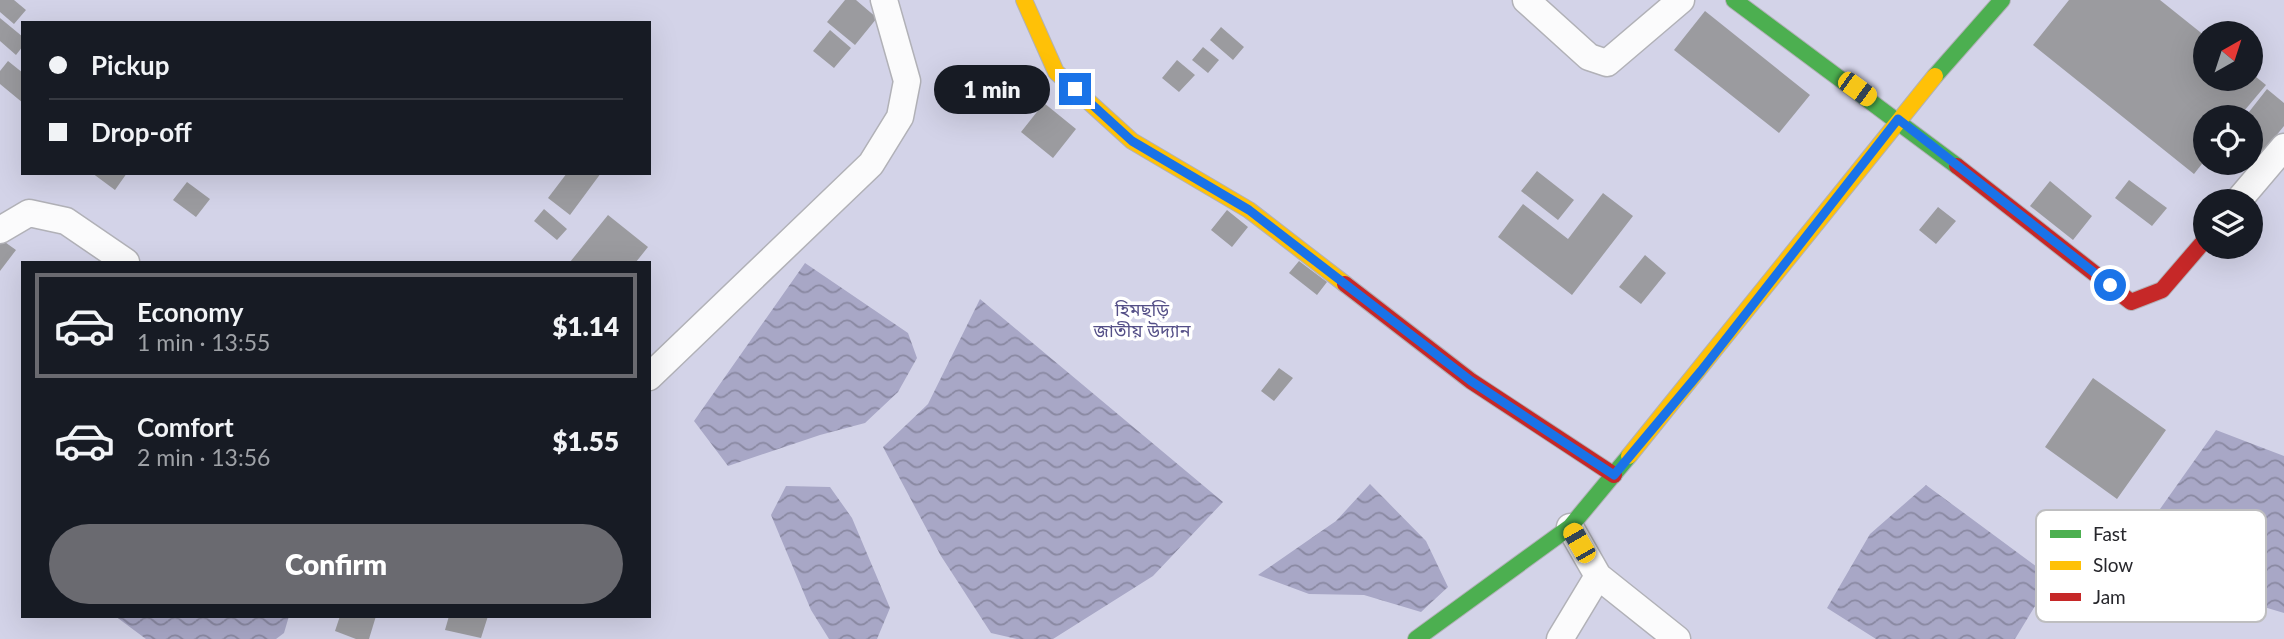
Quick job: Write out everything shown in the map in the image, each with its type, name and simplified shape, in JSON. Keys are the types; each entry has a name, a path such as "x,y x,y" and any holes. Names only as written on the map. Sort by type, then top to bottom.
{"street":[{"path":"651,375 871,164 900,117 907,81 884,0"},
{"path":"1024,0 1056,72 1132,141 1249,210 1471,381 1614,475"},
{"path":"1526,0 1589,57 1607,63 1681,0"},
{"path":"1734,0 1898,119 2131,302 2162,290 2193,254"},
{"path":"1416,639 1570,527 1701,371 1898,119 2001,0"},
{"path":"2248,189 2284,147"},
{"path":"0,230 29,213 66,221 125,261"},
{"path":"1570,527 1598,576 1677,639"},
{"path":"1560,639 1598,576"}],"green space":[{"name":"হিমছড়ি জাতীয় উদ্যান","path":"0,0 2284,0 2284,639 0,639"}],"water":[{"path":"805,263 908,333 917,358 898,392 865,423 728,466 694,421"},
{"path":"980,299 1223,502 1153,576 1053,639 1017,639 991,633 941,556 883,447 928,404"},
{"path":"2216,430 2284,456 2284,613 2266,608 2266,510 2159,510"},
{"path":"1370,484 1426,541 1448,587 1421,612 1364,595 1309,594 1258,575 1336,521"},
{"path":"1926,485 2036,566 2036,604 2015,639 1876,639 1827,608 1870,534"},
{"path":"786,486 830,487 852,518 890,608 877,639 829,639 811,610 771,515"},
{"path":"118,618 288,618 284,633 276,639 146,639"}],"building":[{"path":"0,0 14,0 26,10 14,24 0,12"},
{"path":"845,0 856,0 877,18 855,45 827,22"},
{"path":"2069,0 2160,0 2193,26 2193,91 2261,91 2249,105 2193,105 2193,173 2033,45"},
{"path":"1705,11 1810,95 1779,133 1674,50"},
{"path":"0,18 21,35 21,49 16,55 0,41"},
{"path":"1221,27 1244,47 1233,60 1210,40"},
{"path":"830,30 851,48 834,68 813,51"},
{"path":"1203,47 1219,60 1208,73 1192,60"},
{"path":"1177,60 1195,75 1179,92 1162,78"},
{"path":"8,61 21,71 21,101 0,84 0,71"},
{"path":"2267,89 2284,103 2284,126 2263,152 2263,105 2254,105"},
{"path":"1044,103 1076,129 1053,158 1021,132"},
{"path":"1537,171 1574,200 1558,220 1521,191"},
{"path":"95,175 126,175 115,190"},
{"path":"565,175 600,175 570,215 548,198"},
{"path":"2129,180 2167,208 2152,226 2115,198"},
{"path":"2050,181 2092,216 2073,240 2030,206"},
{"path":"187,182 210,199 196,217 173,200"},
{"path":"1603,193 1633,216 1572,295 1498,237 1523,204 1568,239"},
{"path":"1938,207 1956,221 1936,244 1919,230"},
{"path":"544,209 567,229 557,240 534,221"},
{"path":"1227,210 1248,227 1232,247 1211,230"},
{"path":"608,215 648,247 637,261 571,261"},
{"path":"2,240 16,250 0,271 0,243"},
{"path":"1645,255 1666,273 1641,304 1619,287"},
{"path":"1299,261 1327,282 1317,295 1289,273"},
{"path":"1279,368 1293,378 1274,401 1261,391"},
{"path":"2093,378 2166,430 2117,499 2045,447"},
{"path":"339,618 375,618 369,639 356,639 335,631"},
{"path":"448,618 487,618 481,638 445,630"}],"traffic: fast":[{"path":"1734,0 1957,166"},
{"path":"1935,76 2002,0"},
{"path":"1416,639 1570,527 1629,456"}],"traffic: slow":[{"path":"1024,0 1056,72 1132,141 1249,210 1345,284"},
{"path":"1629,456 1935,76"}],"traffic: jam":[{"path":"1957,166 2131,302 2162,290 2193,254"},
{"path":"1345,284 1471,381 1614,475"}],"route":[{"path":"1075,89 1132,141 1249,210 1471,381 1614,475 1701,371 1898,119 2110,285"}]}
